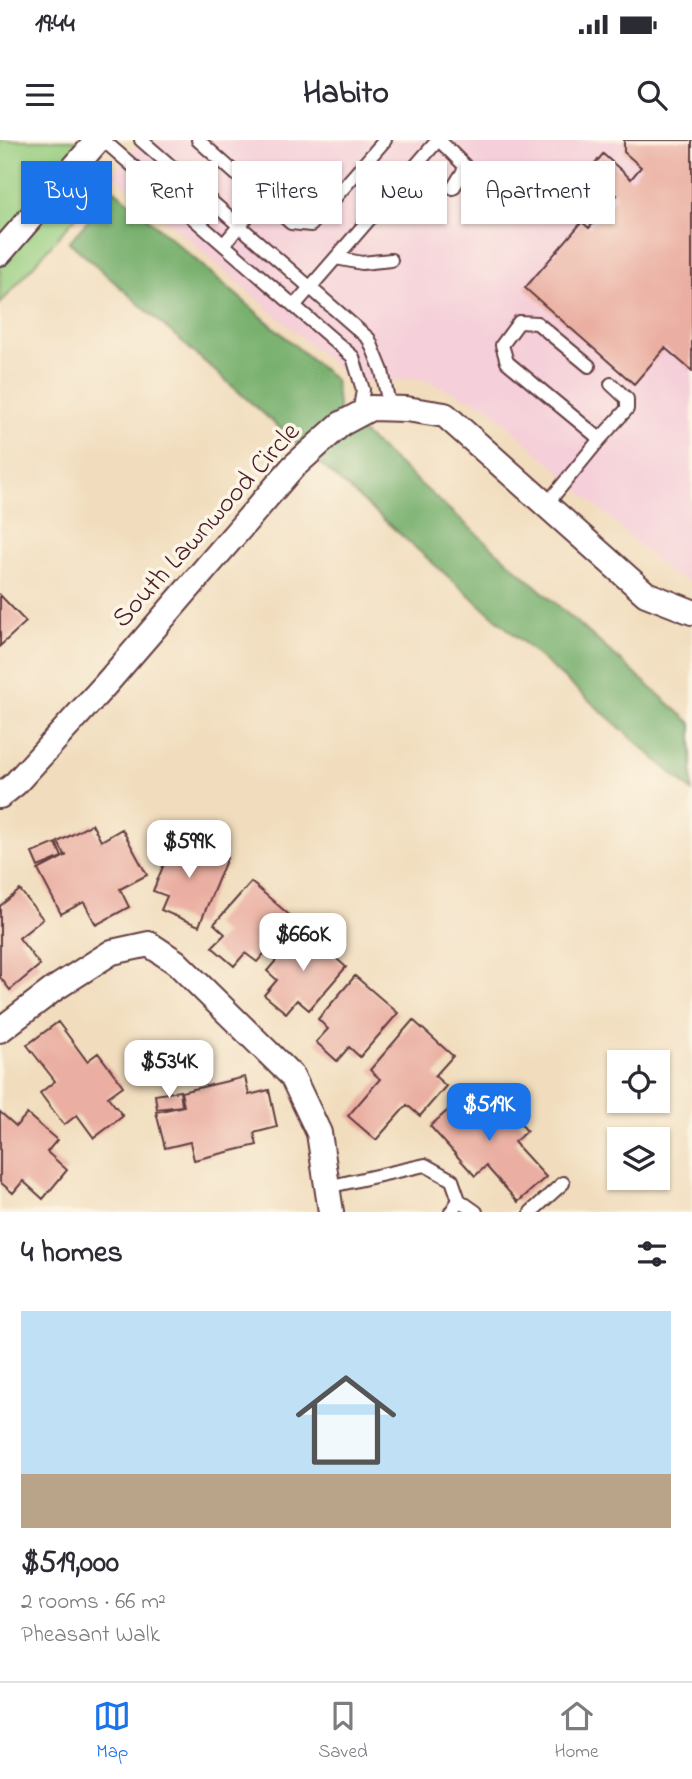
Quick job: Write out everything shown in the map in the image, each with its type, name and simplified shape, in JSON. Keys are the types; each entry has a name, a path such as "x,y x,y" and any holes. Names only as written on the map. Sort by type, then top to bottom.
{"street":[{"path":"0,253 100,140"},
{"name":"South Lawnwood Circle","path":"0,796 15,784 106,684 292,468 341,424 371,408 445,415 646,594 692,612"},
{"path":"0,1030 54,989 112,952 149,944 176,961 292,1076 319,1133 331,1212"}],"lane":[{"path":"100,140 353,357 363,390 359,414"},
{"path":"141,140 369,339 382,371 390,409"},
{"path":"198,140 232,170"},
{"path":"342,189 385,140"},
{"path":"294,306 439,140 466,167 453,188"},
{"path":"224,244 241,224"},
{"path":"336,258 362,263 391,260"},
{"path":"589,366 537,323 519,322 502,345 507,362 600,439"},
{"path":"546,505 627,409 627,399 611,384"},
{"path":"327,1187 425,1165 452,1180 459,1200 476,1212"},
{"path":"531,1212 563,1183"},
{"path":"451,1212 459,1200"}],"shaded area":[{"path":"142,140 692,140 692,582 673,576 487,406 422,379 353,382 171,224 218,224 218,161 126,161 126,185 113,174"}],"green space":[{"path":"0,140 74,140 98,161 21,161 21,224 70,224 0,304"},
{"path":"115,190 126,200 126,224 154,224 335,380 339,412 299,445 69,242 85,224 112,224 112,193"},
{"path":"357,428 692,724 692,791 317,461"}],"building":[{"path":"624,140 692,140 692,371 665,348 634,384 525,288 580,224 589,228 592,224 615,224 615,165 631,179 641,167 624,152"},
{"path":"603,154 611,161 597,161"},
{"path":"0,595 26,622 0,646"},
{"path":"92,824 101,841 122,829 147,875 120,889 129,907 96,925 84,902 61,914 38,870 67,855 65,856 58,842"},
{"path":"175,837 227,858 199,926 161,910 167,896 153,891"},
{"path":"56,843 62,857 38,867 32,853"},
{"path":"251,882 294,919 257,962 245,953 234,966 212,947 225,934 214,924"},
{"path":"20,890 43,919 19,938 40,965 10,990 0,977 0,906"},
{"path":"303,929 346,967 309,1010 297,1000 286,1013 264,995 277,980 267,971"},
{"path":"355,976 398,1013 360,1057 349,1047 337,1061 316,1042 328,1029 318,1019"},
{"path":"413,1020 453,1056 435,1076 446,1086 420,1116 407,1105 376,1140 348,1116 380,1079 370,1070"},
{"path":"58,1022 87,1061 98,1053 123,1086 108,1097 123,1116 94,1138 77,1115 64,1125 40,1093 55,1081 27,1045"},
{"path":"245,1077 249,1095 269,1090 277,1127 254,1133 257,1145 194,1160 190,1142 165,1148 156,1112 184,1106 181,1092"},
{"path":"471,1090 490,1111 501,1101 527,1131 514,1142 546,1177 518,1202 486,1166 475,1176 430,1126"},
{"path":"180,1091 182,1106 157,1109 155,1095"},
{"path":"0,1112 16,1126 27,1114 57,1140 47,1152 67,1170 43,1199 23,1181 13,1193 0,1182"}]}
